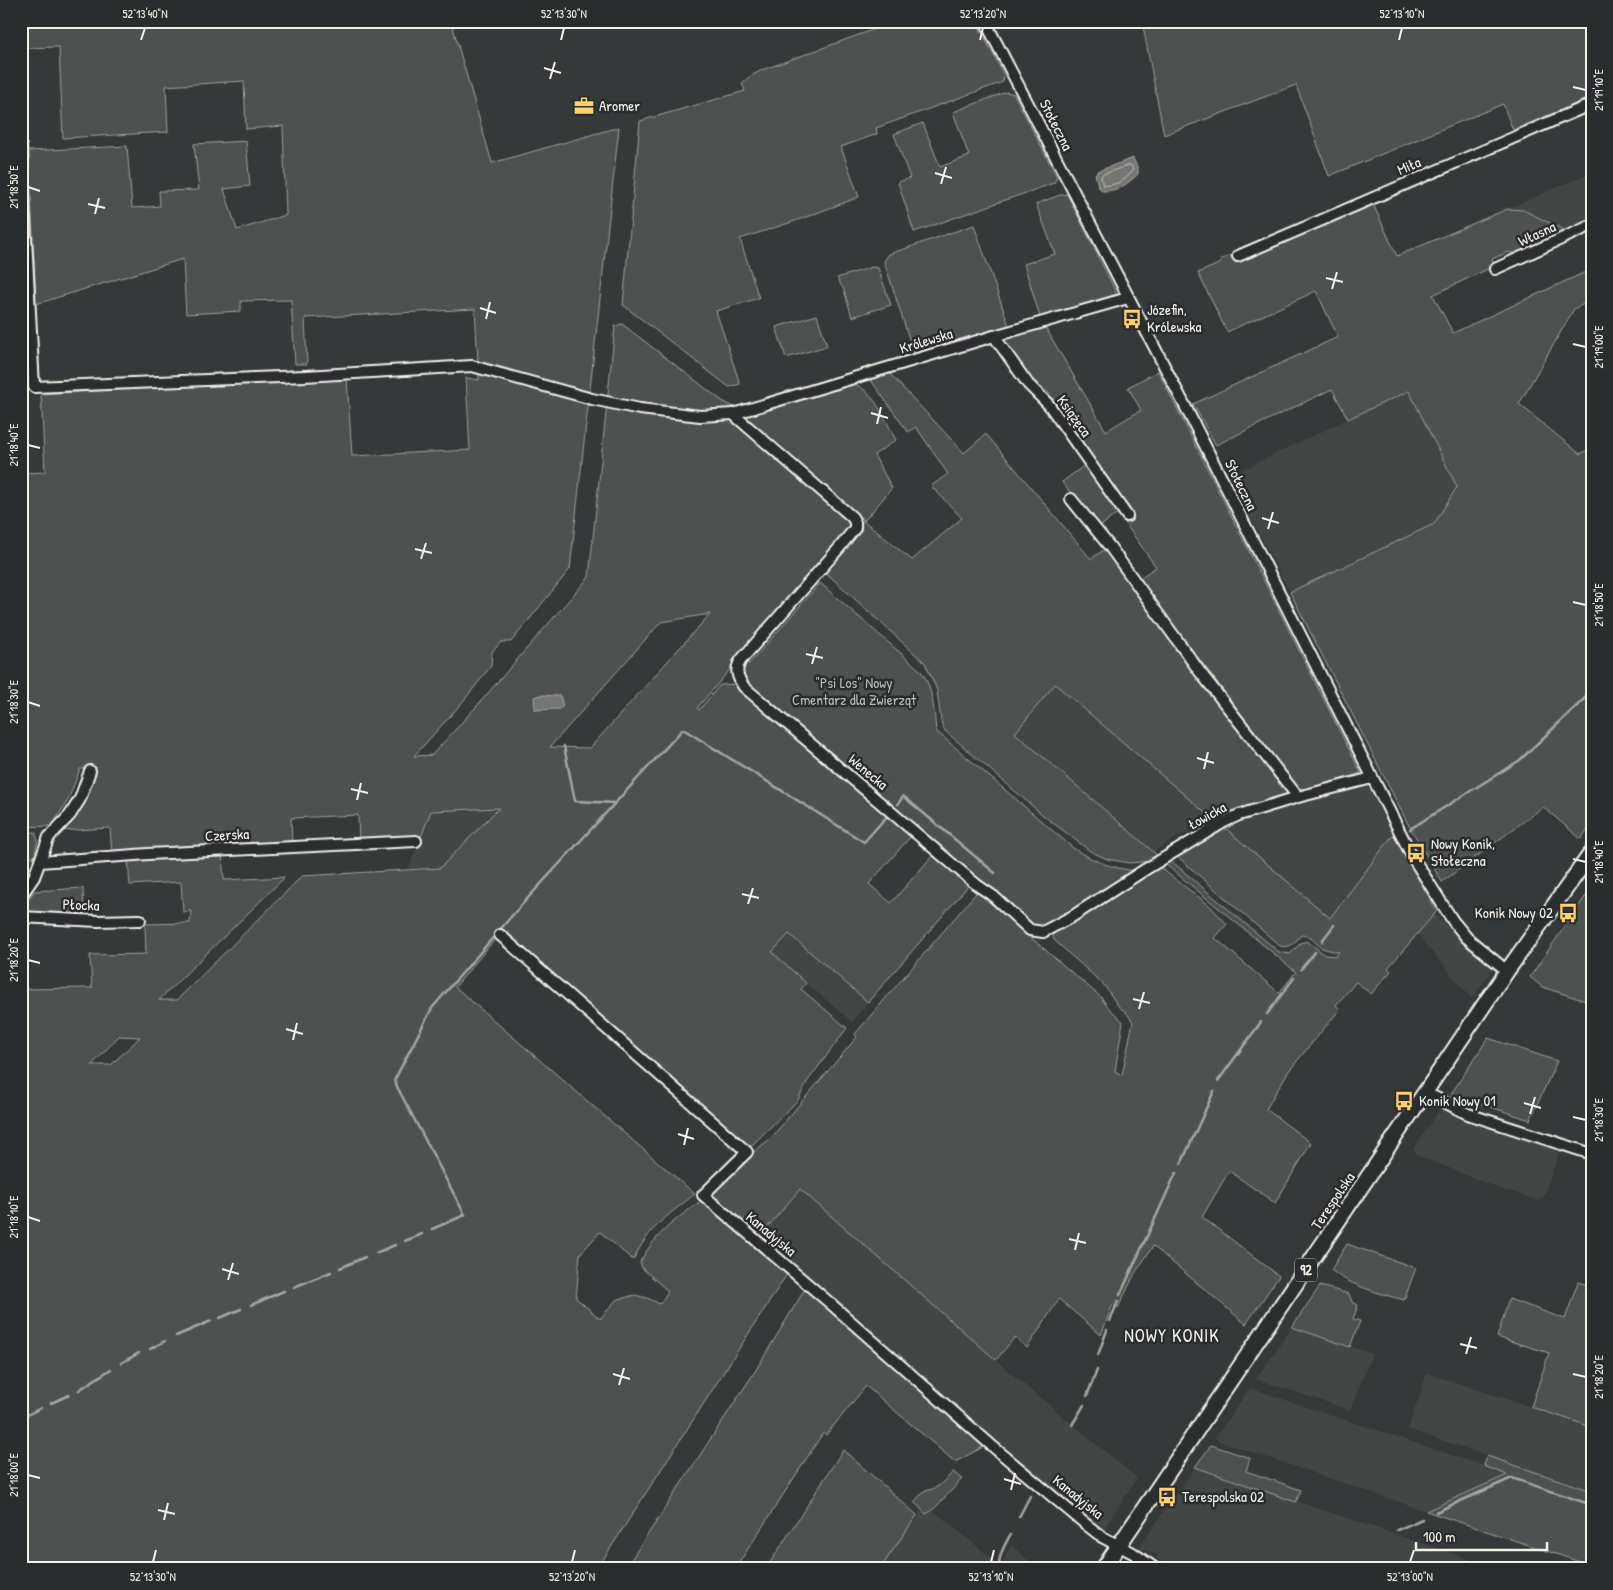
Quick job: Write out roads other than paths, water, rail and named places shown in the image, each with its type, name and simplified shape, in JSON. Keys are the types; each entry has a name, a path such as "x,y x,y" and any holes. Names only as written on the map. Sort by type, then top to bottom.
{"main road":[{"name":"Terespolska","path":"1103,1569 1508,970 1590,857"}],"street":[{"name":"Stołeczna","path":"985,21 1184,406 1413,858 1453,921 1467,938 1508,970"},
{"name":"Miła","path":"1238,256 1592,104"},
{"name":"Królewska","path":"21,146 34,387 304,376 472,366 592,399 640,409 700,416 733,414 1128,298"},
{"name":"Własna","path":"1496,270 1592,225"},
{"name":"Książęca","path":"994,336 1028,384 1049,405 1127,516"},
{"name":"Wenecka","path":"733,414 852,517 855,522 855,528 845,542 740,660 737,667 740,681 744,687 977,885 993,896 1030,930 1043,932 1072,916"},
{"path":"1071,499 1110,547 1200,672 1298,797"},
{"path":"21,896 34,876 49,836 70,815 80,799 90,771"},
{"name":"Łowicka","path":"1072,916 1146,868 1239,815 1298,797 1372,778"},
{"name":"Czerska","path":"40,862 148,854 416,841"},
{"name":"Płocka","path":"21,917 98,921 140,920"},
{"name":"Kanadyjska","path":"500,935 747,1152 703,1195 832,1304 1062,1504 1096,1532 1118,1546"},
{"path":"1425,1093 1444,1100 1454,1108 1468,1114 1592,1154"},
{"path":"1118,1546 1133,1553 1156,1569"}],"water":[{"path":"1133,158 1138,174 1122,187 1102,191 1098,186 1095,174 1098,171"},
{"path":"540,695 560,696 563,706 559,709 537,710 535,709 534,697"}],"waterway":[{"path":"1410,829 1520,760 1584,699 1592,685"},
{"path":"432,1229 465,1215 394,1081 432,1008 516,911 683,729 864,842 889,814"},
{"path":"564,746 575,801 615,803"},
{"path":"898,804 903,796 995,873"},
{"path":"1322,941 1334,925"},
{"path":"1301,969 1315,952"},
{"path":"1267,1014 1294,978"},
{"path":"1218,1081 1261,1022"},
{"path":"1181,1164 1214,1091"},
{"path":"1120,1295 1176,1173"},
{"path":"405,1241 422,1234"},
{"path":"376,1253 395,1245"},
{"path":"340,1268 365,1257"},
{"path":"294,1287 331,1272"},
{"path":"251,1305 284,1291"},
{"path":"1110,1321 1118,1301"},
{"path":"220,1318 241,1309"},
{"path":"176,1336 211,1321"},
{"path":"1098,1355 1107,1330"},
{"path":"150,1349 165,1341"},
{"path":"121,1363 139,1353"},
{"path":"79,1390 111,1369"},
{"path":"1087,1396 1097,1370"},
{"path":"51,1403 69,1395"},
{"path":"1072,1425 1084,1405"},
{"path":"21,1418 41,1408"},
{"path":"1436,1512 1512,1478 1592,1505"},
{"path":"1019,1517 1030,1496"},
{"path":"1397,1530 1422,1519"},
{"path":"1000,1569 1001,1556 1010,1535"}],"place":[{"name":"Aromer","path":"584,106"},
{"name":"Józefin, Królewska","path":"1132,319"},
{"name":"Nowy Konik, Stołeczna","path":"1416,853"},
{"name":"Konik Nowy 02","path":"1568,913"},
{"name":"Konik Nowy 01","path":"1404,1101"},
{"name":"Terespolska 02","path":"1167,1497"}],"district":[{"name":"NOWY KONIK","path":"1172,1336"}],"park label":[{"name":"\"Psi Los\" Nowy Cmentarz dla Zwierząt","path":"854,692"}]}
